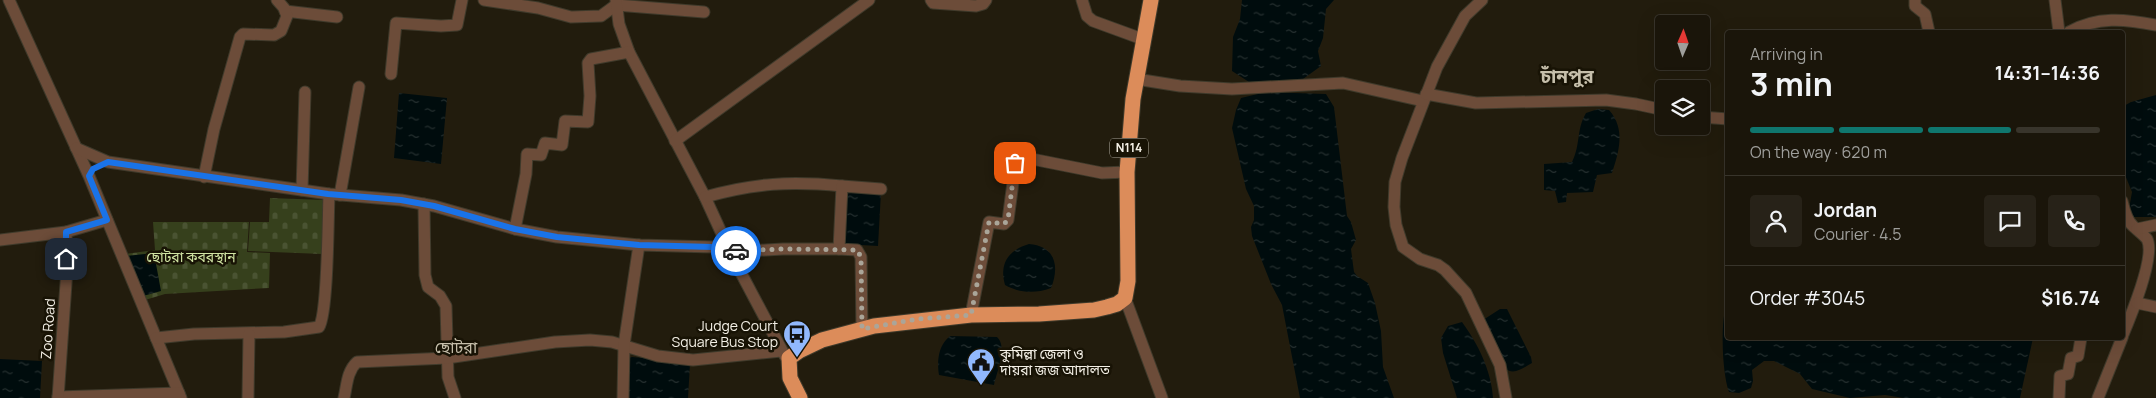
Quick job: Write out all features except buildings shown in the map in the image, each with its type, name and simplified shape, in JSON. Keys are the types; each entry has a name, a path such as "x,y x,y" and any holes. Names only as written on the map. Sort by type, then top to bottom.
{"highway":[{"name":"N114","path":"1125,298 1128,281 1127,172 1136,79 1152,0"},
{"path":"785,357 791,356 822,340 862,329 917,319 1094,310 1117,304 1125,298"},
{"path":"785,357 790,378 800,398"},
{"path":"785,357 799,374 810,398"}],"street":[{"path":"8,0 89,176 180,395 58,398"},
{"path":"204,177 214,129 240,37 243,34 278,34 287,16 277,0"},
{"path":"391,74 396,23 441,26 457,25 462,0"},
{"path":"484,0 538,8 571,17 601,16 616,3 704,12"},
{"path":"676,141 869,0"},
{"path":"931,0 933,3 976,6 983,4 986,0"},
{"path":"1082,0 1087,16 1093,21 1145,40"},
{"path":"1482,0 1465,16 1437,67 1424,97 1395,182 1394,207 1398,235 1403,247 1420,259 1438,265 1445,270 1466,293 1500,365 1506,398"},
{"path":"1915,0 1915,6 1925,14 1929,30"},
{"path":"2055,0 2059,30"},
{"path":"344,398 351,367 357,362 447,358 555,342 603,340 658,356 693,360 785,357 629,52 619,24 616,3"},
{"path":"285,11 337,17"},
{"path":"2072,30 2079,26 2108,19 2129,20 2156,25"},
{"path":"515,229 526,174 527,154 541,155 545,143 562,145 565,121 588,122 590,96 588,63 591,59 629,52"},
{"path":"1136,79 1180,86 1232,89 1343,83 1424,97 1476,103 1606,100 1655,108"},
{"path":"156,338 194,334 249,334 307,330 320,326 334,194 359,87"},
{"path":"302,190 305,92"},
{"path":"1710,118 1725,119"},
{"path":"76,148 108,162 204,177 424,204 515,229 557,237 639,245 713,247 731,254 783,249 857,250 861,257 862,329"},
{"path":"971,315 989,222 1004,224 1008,220 1016,160 1022,158 1102,173 1127,172"},
{"path":"89,176 93,169 108,162"},
{"path":"704,196 732,189 778,183 880,188"},
{"path":"839,249 842,186"},
{"path":"424,204 425,276 428,287 440,296 446,306 448,381 455,398"},
{"path":"2125,210 2128,219 2147,240 2150,247 2137,303 2125,330"},
{"path":"0,240 66,232 107,220"},
{"path":"2137,229 2156,226"},
{"name":"Zoo Road","path":"58,398 67,269 66,232"},
{"path":"713,247 721,232"},
{"path":"623,398 624,345 639,245"},
{"path":"1125,298 1162,398"},
{"path":"2137,303 2156,307"},
{"path":"248,398 249,334"},
{"path":"2059,398 2060,375 2068,374 2071,358 2078,356 2080,340"},
{"path":"2098,398 2121,340"}],"green space":[{"path":"270,198 324,200 322,254 248,251 250,222 269,222"},
{"name":"ছোটরা কবরস্থান","path":"153,222 249,222 247,252 270,253 269,288 165,294 145,300 125,254 155,250"}],"water":[{"path":"1242,0 1334,0 1326,9 1323,38 1318,51 1321,66 1303,79 1249,82 1232,71 1233,37 1240,19"},
{"path":"1266,92 1326,94 1334,107 1347,216 1351,222 1356,240 1351,249 1354,272 1368,283 1375,303 1381,331 1383,367 1394,398 1300,398 1282,305 1271,284 1252,236 1251,227 1254,220 1254,206 1246,189 1232,128 1241,98"},
{"path":"399,93 447,98 441,164 394,158"},
{"path":"2156,95 2156,217 2132,217 2129,209 2132,192 2125,175 2125,105"},
{"path":"1598,109 1609,110 1618,125 1619,149 1612,173 1597,175 1593,192 1567,193 1566,202 1558,203 1555,191 1544,190 1544,164 1572,162 1577,149 1583,119 1586,113"},
{"path":"846,191 881,192 878,246 843,244"},
{"path":"1029,244 1045,249 1053,259 1055,272 1051,288 1027,292 1005,285 1003,277 1004,264 1016,250"},
{"path":"154,253 161,291 143,296 126,256"},
{"path":"1500,309 1507,309 1531,357 1532,363 1515,371 1504,368 1483,320"},
{"path":"1725,311 1725,340 2033,340 2020,398 1904,398 1885,395 1850,398 1812,389 1800,374 1774,361 1764,361 1752,370 1753,381 1751,388 1739,393 1729,392 1725,373 1723,322"},
{"path":"1462,322 1487,367 1493,398 1457,398 1443,353 1441,338 1448,326"},
{"path":"950,336 997,337 1002,347 1002,353 994,385 939,375 939,354 943,344"},
{"path":"629,358 687,362 690,364 688,398 627,398"},
{"path":"0,359 42,361 40,398 0,398"}],"way so far":[{"path":"736,251 783,249 857,250 860,252 861,257 862,329 917,319 971,315 987,227 990,221 1004,224 1008,220 1015,163"}],"place":[{"name":"Judge Court Square Bus Stop","path":"797,358"},
{"name":"কুমিল্লা জেলা ও দায়রা জজ আদালত","path":"981,386"}],"district":[{"name":"চাঁনপুর","path":"1567,76"},
{"name":"ছোটরা","path":"456,347"}],"route":[{"path":"66,259 66,232 107,220 89,176 93,169 108,162 328,194 401,200 434,206 515,229 557,237 639,245 713,247 732,256 730,252 736,251"}]}
